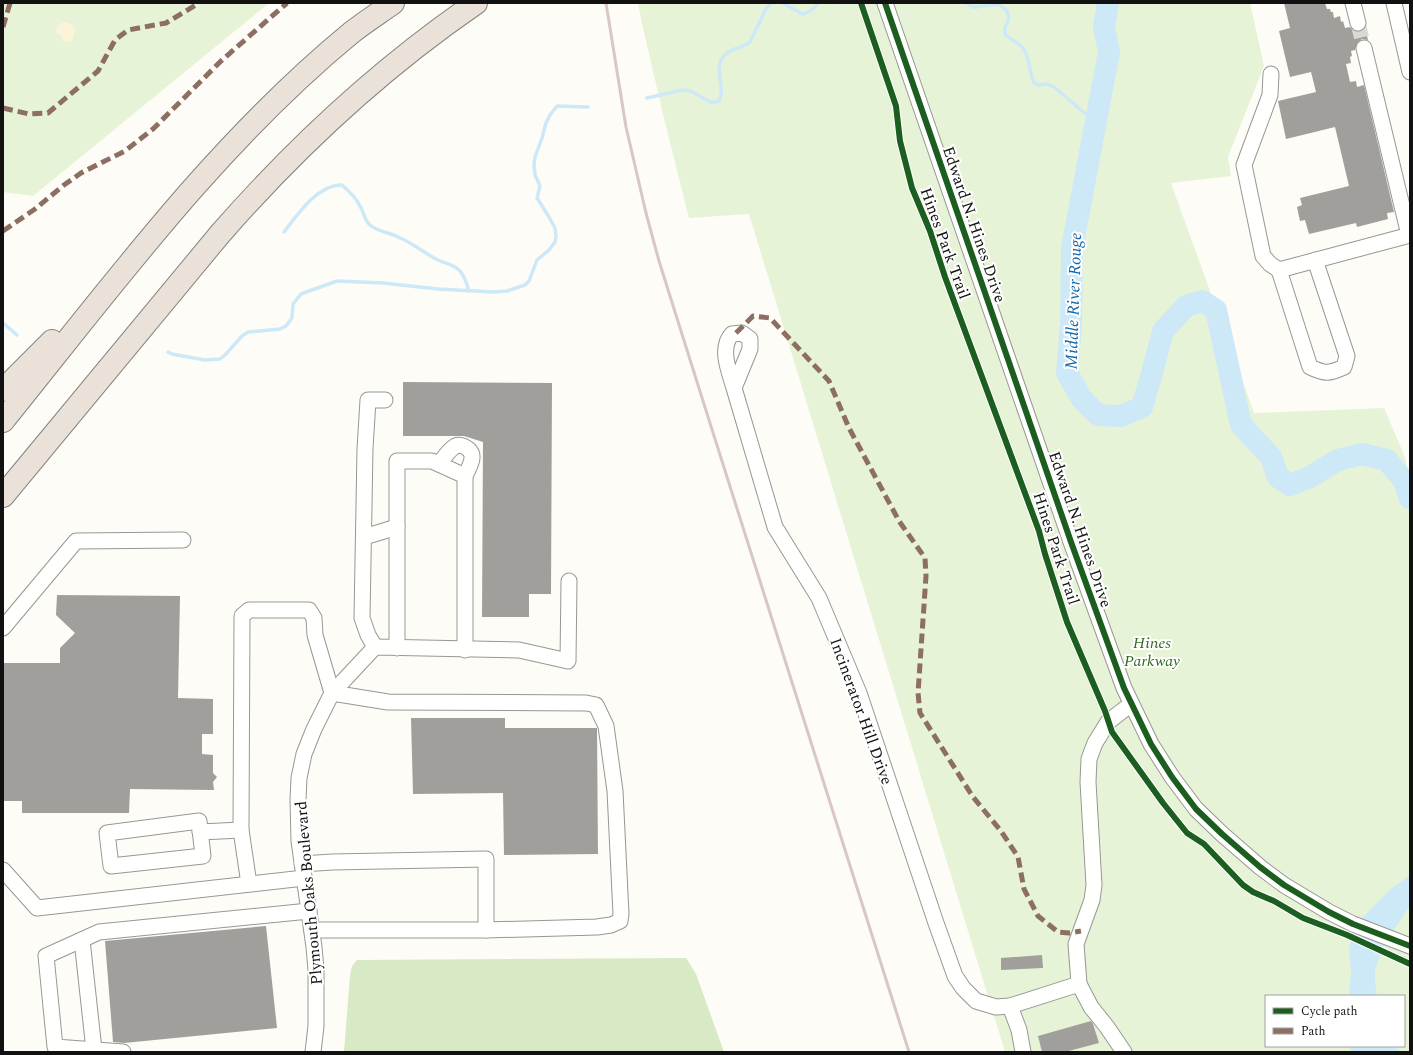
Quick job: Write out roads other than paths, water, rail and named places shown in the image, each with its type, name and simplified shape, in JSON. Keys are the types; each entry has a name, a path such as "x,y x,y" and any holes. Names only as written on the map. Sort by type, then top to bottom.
{"highway":[{"path":"3,421 136,256 230,146 294,83 352,32 393,3"},
{"path":"3,496 248,202 297,151 346,105 398,60 476,3"},
{"path":"3,390 136,256"}],"street":[{"name":"Edward N. Hines Drive","path":"885,3 1071,542 1124,688 1156,751 1172,777 1196,809 1260,867 1284,885 1329,912 1354,924 1404,944"},
{"path":"1353,3 1358,23"},
{"path":"1394,3 1409,66"},
{"path":"1279,270 1409,235 1364,48"},
{"path":"1271,74 1270,95 1244,165 1263,256 1270,264 1279,270 1310,367 1321,373 1333,372 1344,367 1347,356 1315,260"},
{"name":"Incinerator Hill Drive","path":"734,388 775,527 819,598 859,693 955,976 963,988 976,1001 996,1007 1010,1006 1079,984"},
{"path":"385,400 368,400 365,449 362,618 368,635 375,646 465,650 518,650 568,661 569,582"},
{"path":"439,464 455,446 460,445 472,452 473,458 465,476 465,650"},
{"path":"397,648 396,461 432,460 465,476"},
{"path":"364,537 397,527"},
{"path":"3,628 76,541 183,540"},
{"path":"249,884 241,830 242,616 249,610 309,610 314,618 315,635 332,693 388,702 586,703 596,705 606,726 615,791 621,914 620,921 611,925 597,928 486,930 312,930"},
{"name":"Plymouth Oaks Boulevard","path":"313,1052 316,1026 317,994 312,930 299,841 299,778 304,754 314,729 332,693 375,646"},
{"path":"1124,1052 1108,1027 1091,1008 1079,984 1076,944 1092,900 1094,885 1088,766 1095,743 1108,722 1132,704"},
{"path":"199,821 200,832 203,856 111,866 107,833 199,821"},
{"path":"200,832 241,830"},
{"path":"3,870 37,908 249,884 303,871 332,862 486,859 486,930"},
{"path":"123,1052 55,1046 46,956 99,932 309,911"},
{"path":"82,940 94,1050"},
{"path":"1010,1006 1019,1030 1023,1052"}],"water":[{"path":"1410,875 1410,906 1384,944 1375,971 1377,995 1349,995 1351,973 1349,947 1358,922 1392,888"},
{"path":"1349,1047 1394,1047 1402,1052 1351,1052"}],"waterway":[{"path":"647,98 682,90 691,91 712,103 719,101 721,95 719,70 722,58 730,51 750,42 766,9 771,3"},
{"path":"783,3 802,14 807,13 818,3"},
{"path":"967,3 972,7 999,4 1007,11 1009,19 1005,27 1005,34 1023,48 1027,56 1034,83 1038,85 1047,84 1054,87 1095,122"},
{"name":"Middle River Rouge","path":"1108,3 1104,27 1109,52 1072,248 1071,324 1067,373 1082,399 1098,415 1121,416 1142,407 1163,331 1186,306 1202,301 1216,310 1241,425 1271,457 1278,477 1290,485 1310,477 1338,460 1362,454 1387,460 1404,481 1410,498"},
{"path":"168,352 205,360 220,359 242,336 248,332 280,329 286,326 292,318 293,304 301,294 337,281 383,283 438,289 493,292 507,291 525,285 529,281 537,260 549,250 555,242 556,236 555,228 537,198 540,186 535,175 534,165 535,157 546,123 557,106 588,107"},
{"path":"284,232 302,209 317,195 333,186 342,185 356,200 366,221 370,225 376,229 395,235 414,245 433,258 455,267 463,276 469,291"},
{"path":"3,323 17,335"}],"tunnel":[{"path":"1358,23 1364,48"}],"railway":[{"path":"606,3 626,127 659,261 909,1052"}],"park label":[{"name":"Hines Parkway","path":"1152,651"}]}
